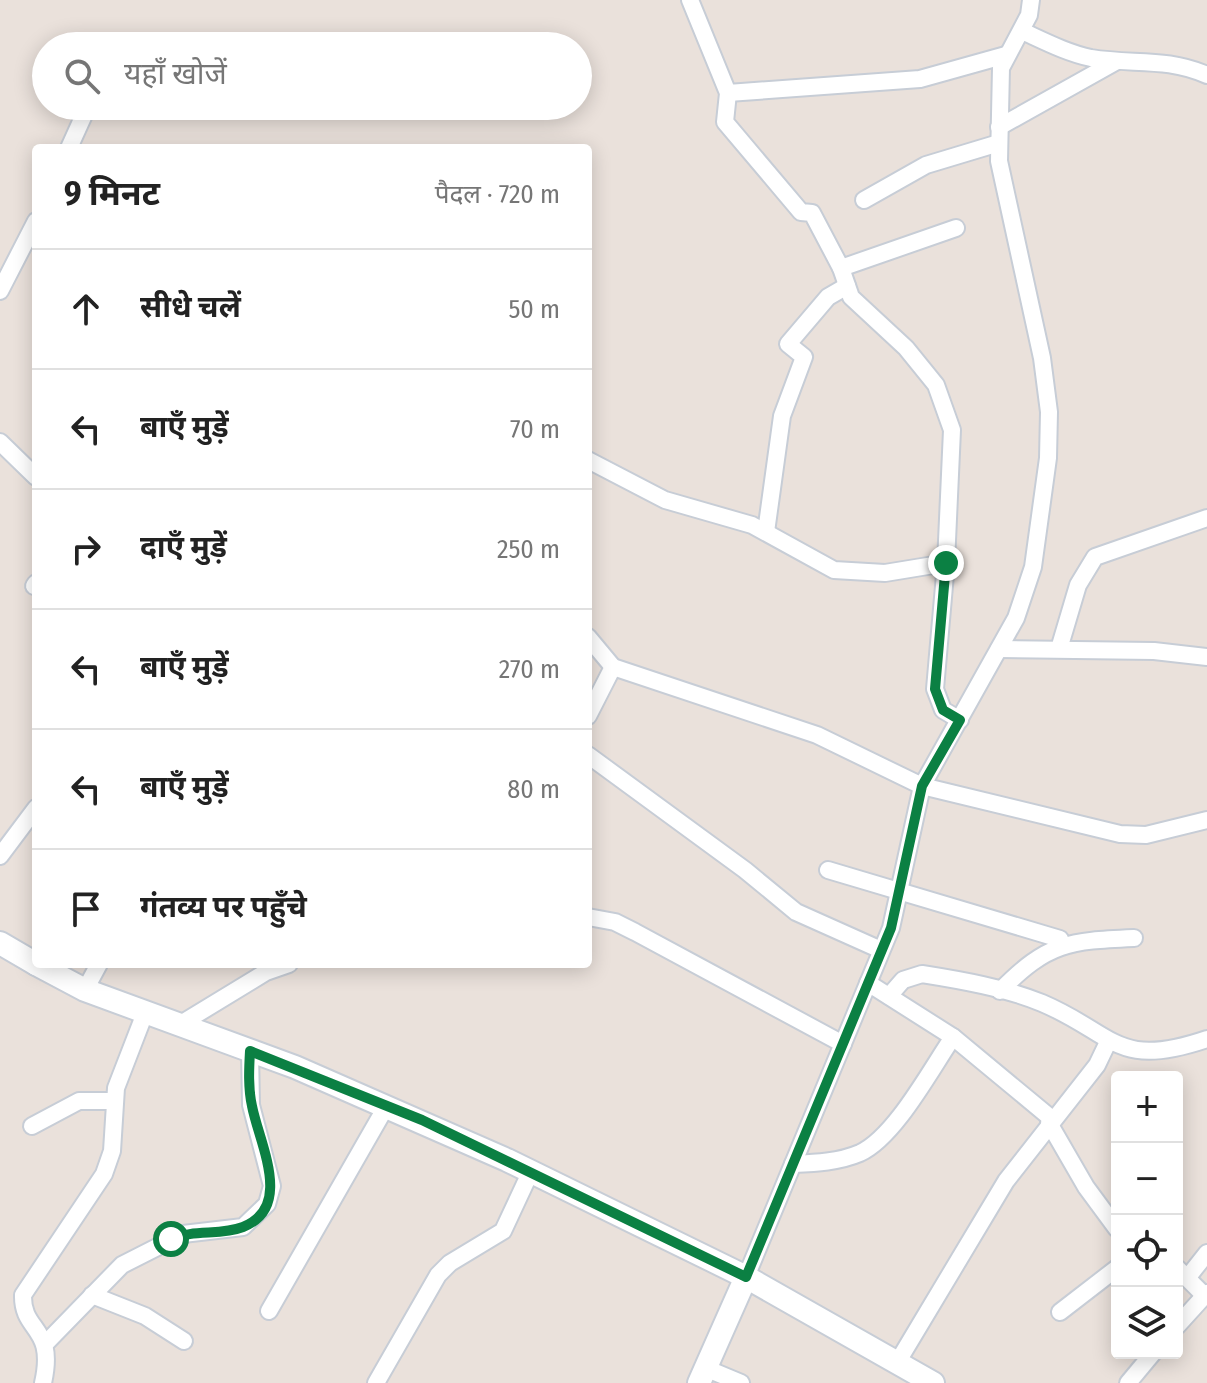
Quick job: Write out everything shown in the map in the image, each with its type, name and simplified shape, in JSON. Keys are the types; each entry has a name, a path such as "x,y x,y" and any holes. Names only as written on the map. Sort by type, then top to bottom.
{"street":[{"path":"690,0 728,93 725,122 801,212 812,213 841,268 851,297 906,348 936,385 952,430 946,563 935,689 943,710 960,720"},
{"path":"741,1383 702,1375 746,1277 881,950 899,892 922,786 1016,618 1033,567 1048,458 1049,412 1042,358 1001,184 999,135 1000,80 1006,55 1022,31 1031,0"},
{"path":"1022,31 1073,54 1162,61 1207,75"},
{"path":"728,93 920,79 1006,55"},
{"path":"864,200 926,165 999,135 1119,60"},
{"path":"71,144 82,120"},
{"path":"841,268 956,228"},
{"path":"0,291 32,229"},
{"path":"766,532 782,416 804,357 788,344 828,297 847,286"},
{"path":"0,442 32,473"},
{"path":"592,462 665,500 766,532 813,562 834,570 885,573 946,563"},
{"path":"1059,649 1078,585 1095,557 1207,518"},
{"path":"592,642 613,667 817,735 922,786 1120,834 1146,835 1207,820"},
{"path":"999,649 1154,651 1207,657"},
{"path":"592,708 613,667"},
{"path":"592,758 745,870 796,912 881,950"},
{"path":"0,856 32,813"},
{"path":"828,870 1060,939"},
{"path":"592,918 615,922 635,932 843,1044"},
{"path":"1000,991 1026,964 1062,945 1134,938"},
{"path":"0,943 32,962"},
{"path":"44,968 85,990 387,1105 746,1277 933,1383"},
{"path":"85,990 97,968"},
{"path":"179,1025 276,968"},
{"path":"889,996 903,980 922,974 1000,991 1052,1008 1108,1042 1139,1051 1157,1052 1207,1039"},
{"path":"868,983 953,1037 1050,1121 1086,1187 1111,1221"},
{"path":"43,1383 48,1360 46,1343 25,1312 23,1295 104,1174 112,1151 114,1101 119,1075 145,1013"},
{"path":"793,1164 846,1158 875,1143 909,1102 953,1037"},
{"path":"897,1363 991,1206 1050,1121 1097,1065 1108,1042"},
{"path":"46,1343 112,1272 152,1247 194,1231 243,1227 267,1204 272,1186 251,1105 250,1051"},
{"path":"32,1126 79,1101 114,1101"},
{"path":"269,1311 387,1105"},
{"path":"376,1383 438,1275 450,1263 503,1231 530,1173"},
{"path":"1183,1271 1207,1253"},
{"path":"1060,1312 1111,1273"},
{"path":"1183,1273 1206,1294 1183,1319"},
{"path":"92,1295 145,1316 184,1341"},
{"path":"1128,1383 1148,1359"}],"route":[{"path":"171,1239 194,1231 243,1227 253,1221 267,1204 272,1186 251,1105 250,1051 422,1120 746,1277 891,928 922,786 960,720 943,710 937,701 935,689 946,563"}]}
